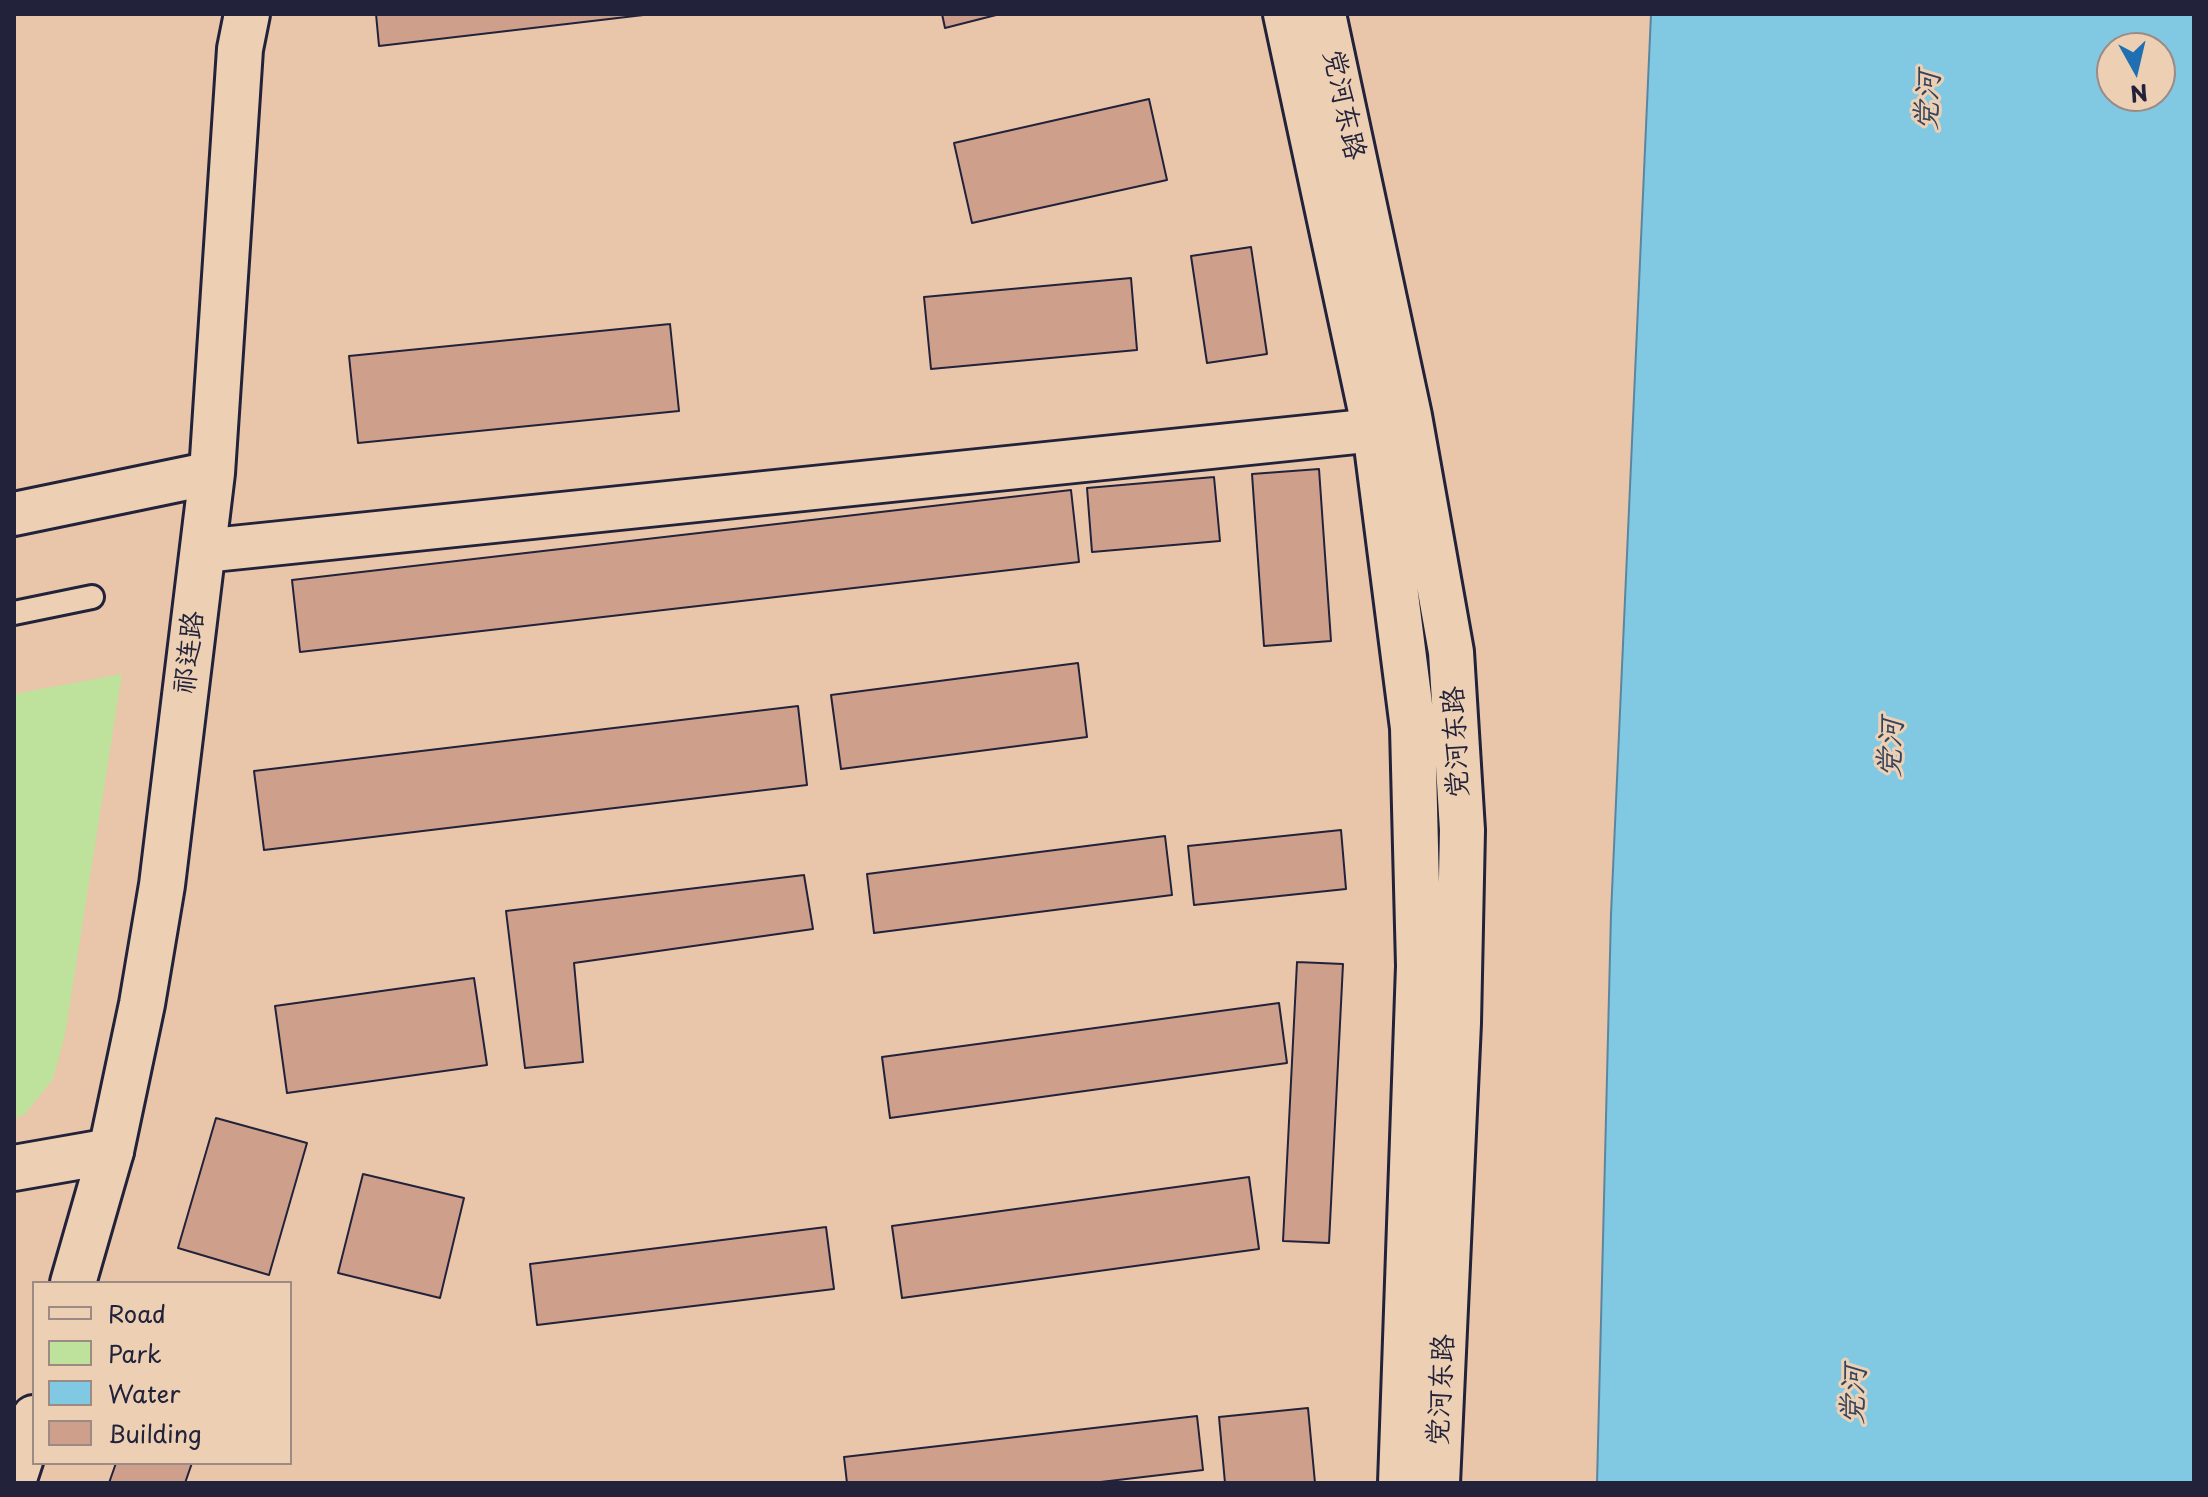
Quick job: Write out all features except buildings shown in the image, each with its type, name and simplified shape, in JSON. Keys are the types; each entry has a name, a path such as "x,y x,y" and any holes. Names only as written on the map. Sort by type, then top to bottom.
{"main road":[{"name":"祁连路","path":"74,1281 111,1151 142,1004 162,885 212,473 240,49 247,14"},
{"name":"党河东路","path":"1286,14 1451,652 1462,830 1458,1023 1437,1483"},
{"name":"党河东路","path":"1323,14 1392,423 1413,728 1419,966 1401,1483"},
{"path":"14,1168 111,1151"},
{"path":"14,1479 32,1424"}],"street":[{"path":"203,551 1392,423"},
{"path":"14,514 212,473"}],"lane":[{"path":"14,613 92,597"}],"green space":[{"path":"122,674 65,1035 53,1079 25,1114 14,1119 14,694"}],"water":[{"name":"党河","path":"1651,14 2194,14 2194,1483 1597,1483 1611,914"}]}
